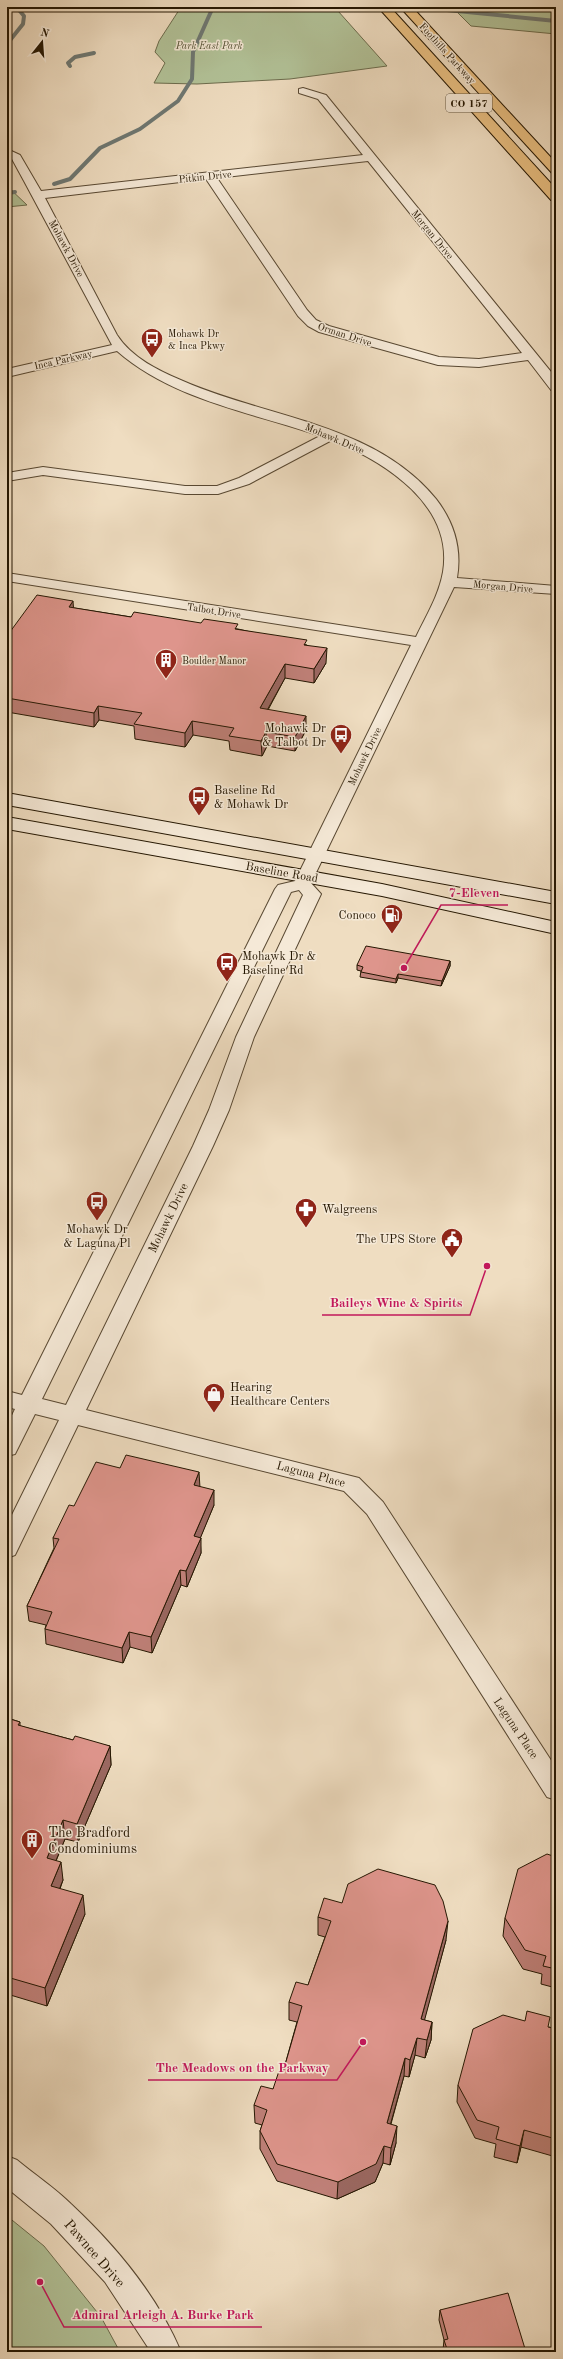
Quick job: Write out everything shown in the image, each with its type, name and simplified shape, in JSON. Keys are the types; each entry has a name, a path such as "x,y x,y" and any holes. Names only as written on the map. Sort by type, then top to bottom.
{"highway":[{"name":"Foothills Parkway","path":"384,7 556,197"},
{"name":"Foothills Parkway","path":"406,7 556,170"}],"main road":[{"name":"Baseline Road","path":"7,799 556,898"},
{"name":"Baseline Road","path":"7,822 304,880 444,902 556,928"}],"street":[{"name":"Morgan Drive","path":"303,91 322,97 556,387"},
{"name":"Mohawk Drive","path":"7,152 16,157 101,312 106,328 120,347 133,358 161,376 187,388 331,435 376,456 408,478 427,497 441,517 450,538 450,582 304,880 312,894 245,1036 219,1110 74,1415 7,1549"},
{"name":"Pitkin Drive","path":"38,195 371,157"},
{"name":"Orman Drive","path":"209,175 302,313 312,323 324,329 438,361 479,363 531,356"},
{"name":"Inca Parkway","path":"7,373 120,347"},
{"path":"7,476 43,471 185,490 220,493 331,435"},
{"name":"Talbot Drive","path":"7,577 421,642"},
{"name":"Morgan Drive","path":"450,582 556,590"},
{"path":"7,1448 18,1402 203,1048 284,889 304,880"},
{"name":"Laguna Place","path":"18,1402 351,1484 375,1508 556,1789"},
{"name":"Pawnee Drive","path":"7,2170 61,2214 115,2272 161,2340 166,2352"}],"green space":[{"name":"Park East Park","path":"181,7 313,7 338,11 387,66 290,79 197,84 154,83 165,63 155,52 159,41"},
{"path":"452,7 556,9 556,34 471,26"},
{"path":"7,186 27,205 7,207"},
{"path":"7,2216 44,2246 101,2317 120,2352 7,2352"}],"building":[{"name":"Boulder Manor","path":"37,595 73,601 69,607 131,617 134,612 201,623 204,619 238,624 235,629 307,640 304,645 327,648 314,669 285,664 260,708 306,716 295,737 266,732 261,741 229,736 234,728 192,721 185,733 134,724 142,713 98,706 94,713 7,698 7,636"},
{"path":"366,946 450,961 442,981 398,974 396,979 361,972 363,967 357,965"},
{"path":"126,1455 199,1472 194,1485 214,1490 194,1536 201,1538 186,1571 180,1570 151,1637 129,1632 122,1648 45,1629 52,1612 27,1606 59,1539 53,1538 69,1505 74,1506 96,1462 120,1468"},
{"name":"The Bradford Condominiums","path":"7,1718 20,1722 18,1725 73,1740 75,1736 110,1746 77,1824 63,1820 47,1858 61,1862 51,1886 83,1895 45,1988 7,1977"},
{"path":"547,1854 556,1857 556,1969 543,1966 546,1956 525,1950 505,1918 518,1869"},
{"path":"378,1869 435,1885 443,1901 448,1921 421,2019 432,2022 427,2040 417,2038 410,2060 405,2058 387,2123 397,2126 391,2148 384,2146 376,2164 338,2182 277,2164 260,2131 267,2110 254,2105 261,2086 273,2089 279,2071 283,2072 302,2006 289,2002 296,1982 308,1985 331,1921 318,1917 324,1898 342,1903 348,1884"},
{"path":"527,2011 550,2017 548,2027 556,2029 556,2139 524,2130 520,2146 496,2139 499,2127 477,2120 458,2085 473,2029 503,2015 525,2021"},
{"path":"508,2293 526,2352 448,2352 444,2340 448,2339 440,2310"}],"waterway":[{"path":"7,44 23,24 24,16 19,10 21,7"},
{"path":"54,184 70,179 100,148 140,129 178,101 192,79 193,52 213,7"},
{"path":"447,10 556,21"},
{"path":"70,66 68,63 75,57 94,53"},
{"path":"7,193 15,192"}],"place":[{"name":"Mohawk Dr & Inca Pkwy","path":"152,358"},
{"name":"Boulder Manor","path":"166,680"},
{"name":"Mohawk Dr & Talbot Dr","path":"341,754"},
{"name":"Baseline Rd & Mohawk Dr","path":"199,816"},
{"name":"Conoco","path":"392,934"},
{"name":"7-Eleven","path":"404,968"},
{"name":"Mohawk Dr & Baseline Rd","path":"227,982"},
{"name":"Mohawk Dr & Laguna Pl","path":"97,1222"},
{"name":"Walgreens","path":"306,1228"},
{"name":"The UPS Store","path":"452,1258"},
{"name":"Baileys Wine & Spirits","path":"487,1266"},
{"name":"Hearing Healthcare Centers","path":"214,1414"},
{"name":"The Bradford Condominiums","path":"32,1860"},
{"name":"The Meadows on the Parkway","path":"363,2042"},
{"name":"Admiral Arleigh A. Burke Park","path":"40,2282"}]}
